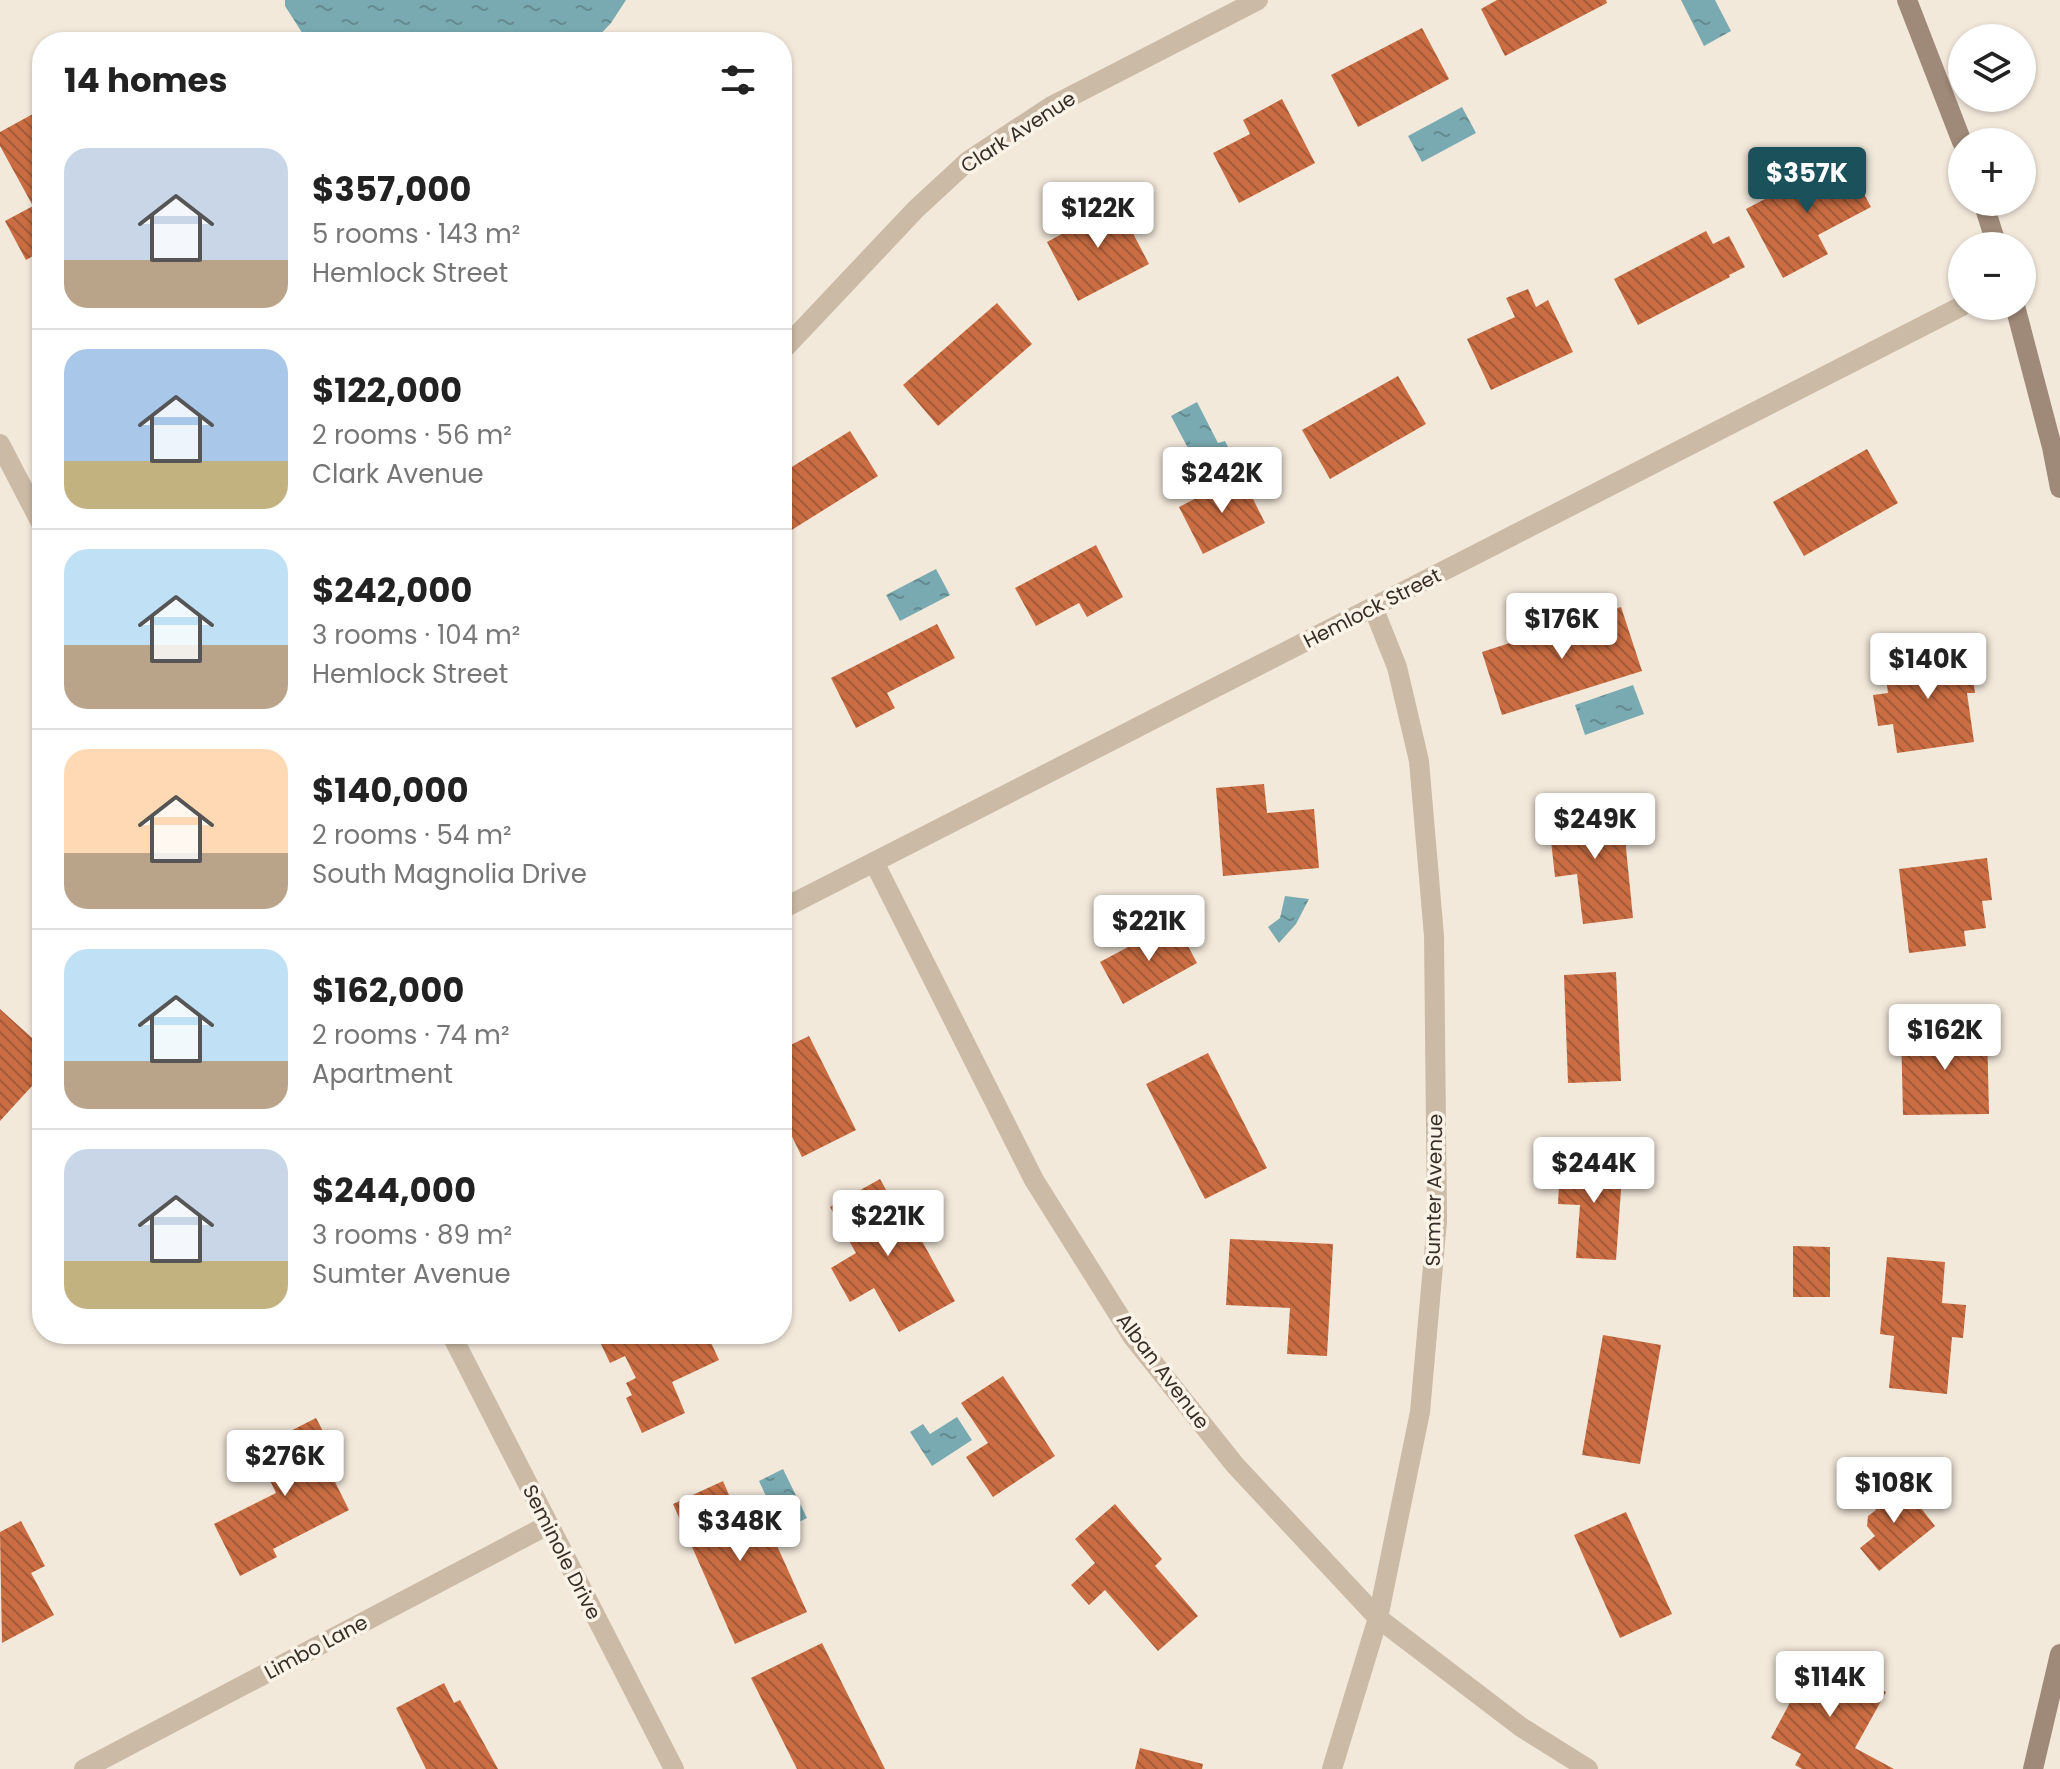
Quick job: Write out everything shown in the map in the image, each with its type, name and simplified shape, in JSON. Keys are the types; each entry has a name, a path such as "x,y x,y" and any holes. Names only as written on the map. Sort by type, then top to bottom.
{"main road":[{"path":"1907,0 1957,128"},
{"path":"2019,320 2060,488"},
{"path":"2033,1769 2060,1654"}],"street":[{"name":"Clark Avenue","path":"792,340 916,209 968,161 1050,107 1258,0"},
{"name":"Hemlock Street","path":"792,904 1948,313"},
{"path":"0,444 32,506"},
{"name":"Sumter Avenue","path":"1332,1769 1378,1618 1420,1412 1437,1221 1434,936 1419,761 1397,667 1373,607"},
{"name":"Alban Avenue","path":"874,862 1034,1180 1132,1336 1235,1465 1378,1618 1521,1727 1588,1769"},
{"name":"Seminole Drive","path":"456,1344 674,1769"},
{"name":"Limbo Lane","path":"84,1769 548,1525"}],"water":[{"path":"285,0 626,0 602,32 302,32 285,6"},
{"path":"1681,0 1715,0 1731,31 1704,46"},
{"path":"1462,107 1476,133 1422,162 1408,136"},
{"path":"1197,402 1218,443 1225,441 1229,449 1225,455 1199,469 1171,416"},
{"path":"936,569 950,595 900,621 886,595"},
{"path":"1633,685 1644,714 1585,735 1575,705"},
{"path":"1285,896 1309,899 1296,924 1279,943 1268,927 1280,918"},
{"path":"957,1417 972,1440 932,1466 910,1432 923,1424 930,1434"},
{"path":"783,1469 807,1518 782,1530 759,1481"}],"building":[{"path":"1497,0 1606,0 1607,3 1505,56 1481,9"},
{"path":"1422,28 1449,79 1358,127 1331,75"},
{"path":"1282,99 1315,163 1239,203 1213,153 1250,134 1243,120"},
{"path":"32,114 32,204 0,146 0,132"},
{"path":"1844,157 1871,207 1818,235 1828,254 1783,278 1746,209"},
{"path":"1114,197 1149,264 1078,301 1047,242 1082,223 1078,216"},
{"path":"32,207 32,257 26,260 5,221"},
{"path":"1706,231 1713,244 1729,236 1745,267 1638,325 1614,279"},
{"path":"1528,289 1536,307 1548,300 1573,352 1491,390 1467,339 1515,317 1506,298"},
{"path":"997,303 1032,344 938,426 903,385"},
{"path":"1398,376 1426,424 1330,479 1302,430"},
{"path":"850,431 878,476 792,530 792,467"},
{"path":"1867,449 1898,503 1804,556 1773,502"},
{"path":"1241,475 1265,523 1203,554 1179,507"},
{"path":"1096,545 1123,597 1087,617 1079,603 1036,626 1015,588"},
{"path":"1621,607 1642,671 1502,715 1482,652"},
{"path":"937,624 955,658 887,693 895,708 856,728 831,678"},
{"path":"1969,649 1975,693 1967,693 1974,742 1897,753 1893,724 1878,726 1873,695 1888,693 1884,661"},
{"path":"1264,784 1267,813 1314,809 1319,868 1223,876 1216,788"},
{"path":"1631,807 1634,827 1624,828 1633,918 1583,924 1577,874 1555,877 1548,813 1579,809 1581,833 1594,831 1592,811"},
{"path":"1987,858 1992,900 1982,901 1986,928 1964,931 1966,946 1909,953 1899,869"},
{"path":"1175,922 1197,963 1123,1004 1100,962"},
{"path":"1616,972 1621,1081 1568,1083 1564,975"},
{"path":"0,1009 32,1038 32,1086 0,1121"},
{"path":"1987,1028 1989,1114 1903,1115 1901,1030"},
{"path":"809,1036 856,1130 802,1157 792,1136 792,1044"},
{"path":"1208,1053 1267,1168 1205,1199 1146,1084"},
{"path":"1583,1159 1623,1162 1616,1260 1576,1258 1580,1205 1558,1204 1560,1165 1583,1167"},
{"path":"880,1179 900,1215 906,1212 955,1301 899,1332 874,1288 850,1302 831,1268 856,1253 830,1207"},
{"path":"1230,1239 1333,1244 1327,1356 1287,1354 1290,1308 1226,1305"},
{"path":"1793,1246 1830,1247 1830,1297 1793,1297"},
{"path":"1887,1257 1945,1262 1942,1303 1966,1305 1963,1338 1952,1337 1947,1394 1889,1388 1894,1336 1880,1334"},
{"path":"1603,1335 1661,1345 1640,1464 1582,1455"},
{"path":"601,1344 712,1344 719,1360 672,1382 685,1413 642,1433 626,1398 632,1395 626,1383 636,1378 625,1356 610,1363"},
{"path":"1003,1376 1055,1456 993,1497 966,1457 988,1443 961,1403"},
{"path":"316,1418 334,1452 323,1458 349,1510 273,1549 277,1557 240,1576 214,1524 276,1493 255,1449"},
{"path":"1899,1480 1935,1526 1879,1571 1860,1548 1875,1536 1867,1526 1868,1516 1876,1510 1870,1502"},
{"path":"723,1481 738,1516 759,1506 807,1612 735,1644 673,1504"},
{"path":"1115,1504 1162,1559 1155,1566 1198,1616 1158,1651 1105,1590 1089,1605 1071,1585 1095,1563 1075,1539"},
{"path":"1626,1512 1672,1614 1620,1638 1574,1535"},
{"path":"21,1521 45,1566 31,1573 54,1615 2,1643 0,1532"},
{"path":"822,1643 885,1769 797,1769 751,1678"},
{"path":"1816,1654 1886,1692 1855,1748 1894,1769 1802,1769 1795,1765 1801,1754 1771,1738"},
{"path":"444,1683 454,1703 460,1700 498,1769 426,1769 396,1708"},
{"path":"1140,1748 1203,1764 1202,1769 1135,1769"}]}
